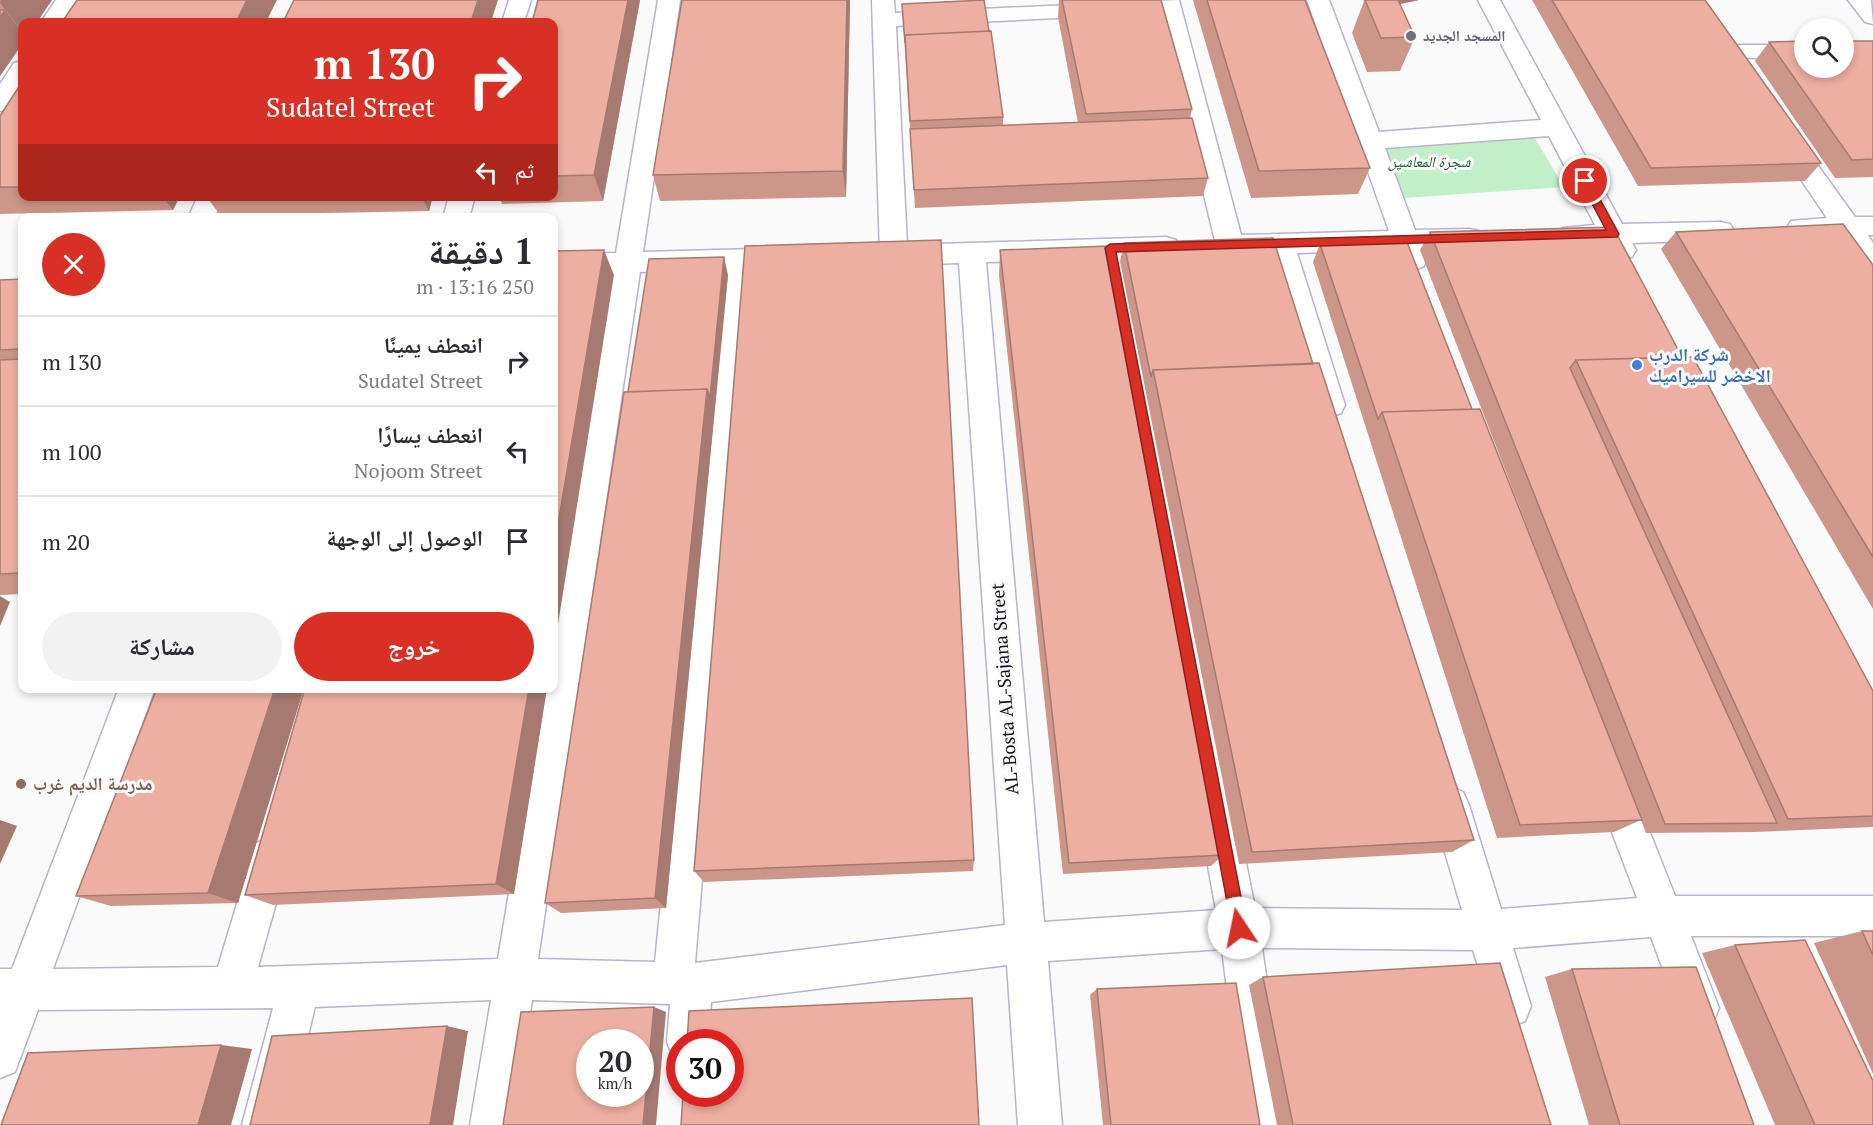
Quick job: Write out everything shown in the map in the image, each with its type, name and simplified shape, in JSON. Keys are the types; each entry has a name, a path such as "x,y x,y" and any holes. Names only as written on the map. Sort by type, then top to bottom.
{"street":[{"path":"55,18 67,0"},
{"path":"514,18 520,0"},
{"path":"492,1125 669,0"},
{"path":"1318,0 1423,284"},
{"path":"1489,0 1636,276"},
{"path":"1859,0 1873,17"},
{"path":"1208,245 1169,3 883,10 882,255 1498,237"},
{"path":"1726,53 1794,52"},
{"path":"0,103 18,74"},
{"path":"1772,119 1860,226 1873,263"},
{"path":"1369,141 1557,127"},
{"path":"1777,229 1860,226"},
{"path":"1544,236 1742,230"},
{"path":"1281,243 1340,439"},
{"path":"1110,248 1239,928 1266,1125"},
{"name":"AL-Bosta AL-Sajana Street","path":"972,252 1024,943 1040,1125"},
{"path":"558,264 811,257"},
{"path":"687,1029 682,984 740,259"},
{"path":"0,1057 13,990 135,693"},
{"path":"1604,760 1709,1037"},
{"path":"1440,772 1519,1033"},
{"path":"232,988 279,827"},
{"path":"13,990 299,987 515,979 682,984 1024,943 1239,928 1488,930 1663,916 1873,916"},
{"path":"264,1125 299,987"}],"green space":[{"name":"شجرة المعاشين","path":"1524,120 1564,187 1404,198 1371,131"}],"building":[{"path":"77,0 247,0 238,18 65,18"},
{"path":"294,0 478,0 472,18 285,18"},
{"path":"538,0 628,0 594,175 558,176 558,18 533,18"},
{"path":"682,0 847,0 843,171 653,175"},
{"path":"984,0 989,31 905,35 905,43 902,4"},
{"path":"1062,0 1161,0 1192,109 1086,114"},
{"path":"1207,0 1305,0 1370,168 1259,171"},
{"path":"1365,0 1398,0 1415,37 1381,38"},
{"path":"1552,0 1705,0 1821,163 1651,168"},
{"path":"991,31 1003,117 910,121 905,35"},
{"path":"1794,41 1794,78 1769,42"},
{"path":"1854,41 1873,41 1873,159 1852,160 1794,78 1854,78"},
{"path":"18,88 18,187 0,187 0,116"},
{"path":"1192,118 1208,178 914,190 910,129"},
{"path":"1843,224 1873,265 1873,557 1676,232"},
{"path":"1613,227 1682,357 1576,360 1570,368 1777,823 1665,824 1430,232"},
{"path":"1273,238 1313,364 1153,370 1151,377 1124,243"},
{"path":"941,240 974,860 694,871 745,246"},
{"path":"1407,242 1472,409 1382,412 1378,419 1320,244"},
{"path":"1109,246 1223,855 1069,863 1000,250"},
{"path":"604,250 558,524 558,251"},
{"path":"724,257 710,397 707,389 628,392 649,259"},
{"path":"18,279 18,349 0,350 0,280"},
{"path":"1693,357 1873,691 1873,816 1788,819 1576,360"},
{"path":"18,359 18,573 0,574 0,360"},
{"path":"1319,363 1474,840 1252,852 1153,370"},
{"path":"707,389 655,898 545,903 624,392"},
{"path":"1480,409 1642,820 1520,825 1382,412"},
{"path":"155,693 273,693 208,893 76,896"},
{"path":"304,693 528,693 496,884 245,895"},
{"path":"1862,931 1873,931 1873,955"},
{"path":"1805,940 1873,1081 1873,1125 1815,1125 1735,945"},
{"path":"1500,963 1551,1125 1293,1125 1263,977"},
{"path":"1696,967 1754,1125 1620,1125 1572,969"},
{"path":"1236,983 1260,1125 1111,1125 1097,989"},
{"path":"972,998 979,1125 681,1125 682,1107 744,1107 744,1029 688,1029 689,1011"},
{"path":"654,1007 652,1029 576,1029 576,1107 645,1107 643,1125 503,1125 521,1012"},
{"path":"447,1026 430,1125 250,1125 272,1036"},
{"path":"221,1045 198,1125 1,1125 28,1053"}],"place":[{"name":"المسجد الجديد","path":"1411,36"},
{"name":"شركة الدرب الاخضر للسيراميك","path":"1637,365"},
{"name":"مدرسة الديم غرب","path":"21,784"}],"route":[{"path":"1239,928 1110,248 1614,234 1585,181"}]}
